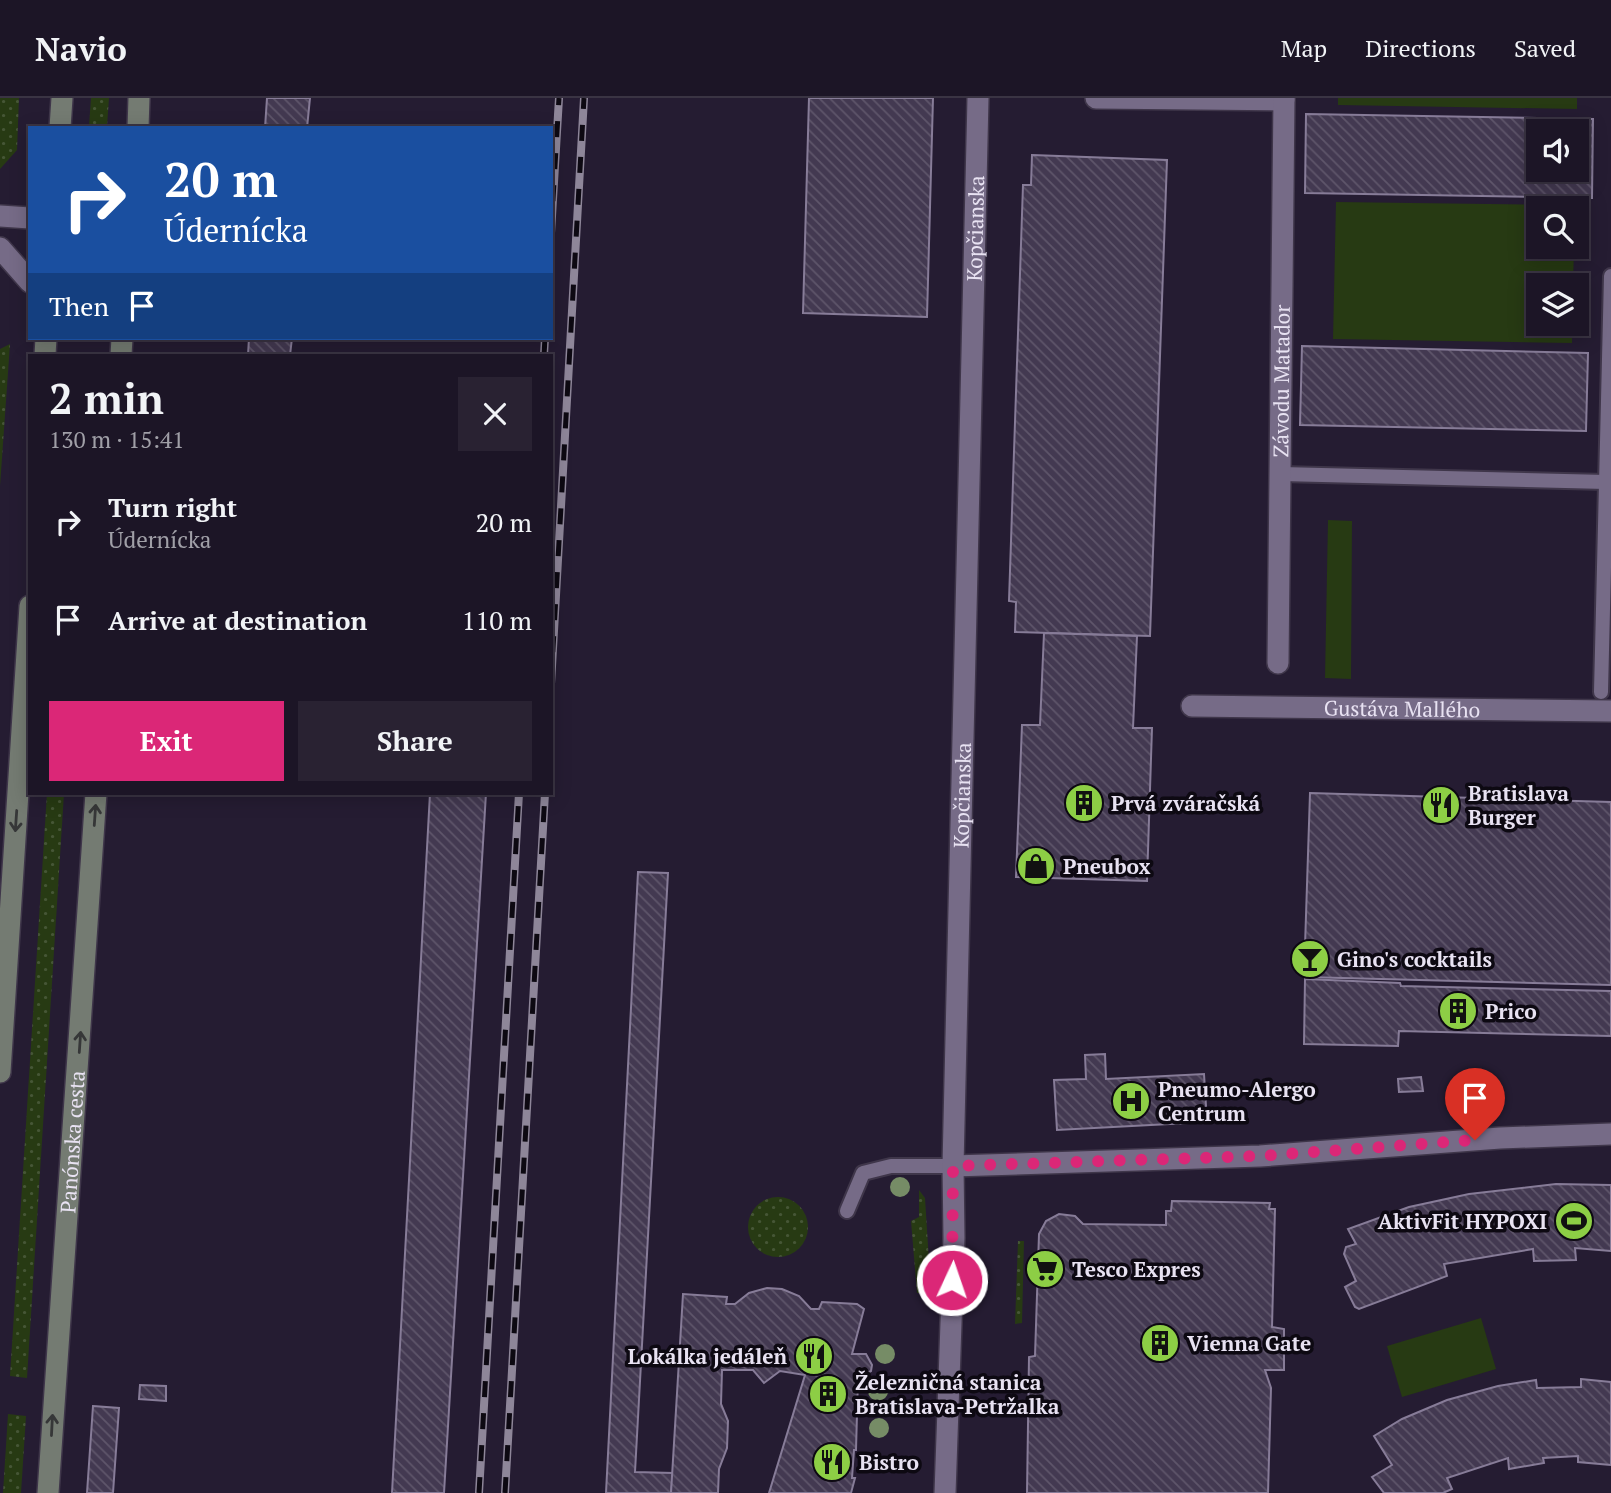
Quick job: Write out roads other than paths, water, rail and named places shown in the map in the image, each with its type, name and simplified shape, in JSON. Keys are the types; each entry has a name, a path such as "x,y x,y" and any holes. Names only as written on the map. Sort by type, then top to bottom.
{"main road":[{"path":"60,126 62,98"},
{"path":"138,126 139,98"},
{"path":"0,1072 28,637"},
{"name":"Panónska cesta","path":"48,1493 96,795"}],"street":[{"name":"Kopčianska","path":"945,1493 954,1238 953,1166 978,98"},
{"path":"1096,98 1284,99"},
{"name":"Závodu Matador","path":"1278,663 1284,99"},
{"path":"0,216 28,218"},
{"path":"0,248 28,280"},
{"name":"Gustáva Mallého","path":"1192,706 1611,711"},
{"path":"953,1166 1247,1157 1500,1138 1611,1134"}],"lane":[{"path":"1601,692 1611,276"},
{"path":"1280,474 1606,482"},
{"path":"847,1211 863,1173 891,1166 953,1166"}],"railway":[{"path":"553,199 559,98"},
{"path":"553,648 584,98"},
{"path":"544,354 545,340"},
{"path":"479,1493 519,795"},
{"path":"505,1493 545,795"}],"place":[{"name":"Prvá zváračská","path":"1084,803"},
{"name":"Bratislava Burger","path":"1441,805"},
{"name":"Pneubox","path":"1036,866"},
{"name":"Gino's cocktails","path":"1310,959"},
{"name":"Prico","path":"1458,1011"},
{"name":"Pneumo-Alergo Centrum","path":"1131,1101"},
{"name":"AktivFit HYPOXI","path":"1574,1221"},
{"name":"Tesco Expres","path":"1045,1269"},
{"name":"Vienna Gate","path":"1160,1343"},
{"name":"Lokálka jedáleň","path":"814,1356"},
{"name":"Železničná stanica Bratislava-Petržalka","path":"828,1394"},
{"name":"Bistro","path":"832,1462"}]}
